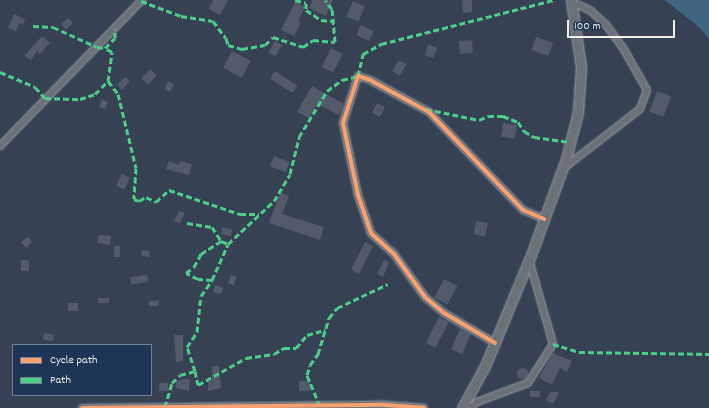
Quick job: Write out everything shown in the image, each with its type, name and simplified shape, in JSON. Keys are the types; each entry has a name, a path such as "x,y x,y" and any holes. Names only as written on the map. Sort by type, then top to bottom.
{"main road":[{"path":"462,408 495,342 529,260 562,169 578,112 581,68 571,3"}],"street":[{"path":"0,146 142,0"},
{"path":"562,169 640,109 647,90 624,48 606,25 585,8 571,3"},
{"path":"495,342 444,314 424,297 394,254 371,234 358,195 343,123 358,76 370,80 430,112 523,210 544,219"},
{"path":"470,408 477,402 528,383 553,344 529,260"},
{"path":"82,408 385,405 424,408"}],"water":[{"path":"665,0 709,0 709,39 700,28"}],"building":[{"path":"213,0 228,0 220,15 209,9"},
{"path":"313,0 333,0 326,16 309,8"},
{"path":"462,0 472,0 472,12 463,13"},
{"path":"353,1 365,6 358,22 346,17"},
{"path":"295,2 305,7 298,21 301,23 294,36 281,30"},
{"path":"14,14 25,19 23,25 19,23 16,31 8,28"},
{"path":"68,18 73,23 66,30 61,24"},
{"path":"361,25 374,31 369,41 356,35"},
{"path":"42,36 50,43 40,54 37,51 31,60 24,56"},
{"path":"536,37 553,43 548,56 531,50"},
{"path":"472,40 473,53 460,54 459,41"},
{"path":"275,41 282,45 275,56 268,52"},
{"path":"428,44 437,48 433,58 425,55"},
{"path":"331,48 343,54 333,73 321,67"},
{"path":"232,51 251,61 242,78 223,68"},
{"path":"399,60 407,65 400,76 392,71"},
{"path":"150,69 157,75 148,85 141,79"},
{"path":"275,71 298,86 293,93 270,79"},
{"path":"125,77 130,82 122,90 117,85"},
{"path":"168,81 174,84 170,92 165,89"},
{"path":"312,86 344,104 339,115 317,104 309,118 297,112"},
{"path":"657,91 671,96 664,117 649,112"},
{"path":"102,99 108,102 105,109 99,107"},
{"path":"377,103 385,107 380,117 372,113"},
{"path":"503,123 517,125 515,139 501,137"},
{"path":"274,156 290,162 286,172 270,166"},
{"path":"169,161 179,165 180,161 192,164 189,175 166,169"},
{"path":"122,174 130,178 124,190 116,186"},
{"path":"280,192 289,196 282,214 324,227 320,240 269,223"},
{"path":"179,211 185,213 180,223 174,221"},
{"path":"476,221 488,223 485,237 474,234"},
{"path":"223,227 233,230 231,237 221,234"},
{"path":"99,235 111,236 110,245 97,243"},
{"path":"28,237 32,242 26,248 21,242"},
{"path":"365,242 373,246 359,274 351,270"},
{"path":"114,246 120,246 120,257 114,257"},
{"path":"142,250 150,251 149,257 141,256"},
{"path":"21,260 29,260 29,271 21,271"},
{"path":"384,260 389,262 383,277 377,274"},
{"path":"147,275 148,282 131,284 130,277"},
{"path":"231,275 237,277 234,285 228,284"},
{"path":"444,279 457,286 447,305 434,298"},
{"path":"215,285 223,288 221,294 213,292"},
{"path":"98,298 109,298 109,303 98,303"},
{"path":"159,300 159,306 149,306 149,301"},
{"path":"68,303 78,303 78,311 68,311"},
{"path":"439,317 449,322 436,348 426,343"},
{"path":"460,329 471,334 462,354 451,349"},
{"path":"44,333 54,335 53,341 43,340"},
{"path":"174,335 183,335 183,361 176,362"},
{"path":"553,353 572,361 567,372 560,368 552,385 539,378"},
{"path":"212,366 219,366 221,388 208,391 208,381 212,381"},
{"path":"520,368 524,368 526,369 526,377 520,378 517,375 517,371"},
{"path":"190,379 189,391 176,388 176,381"},
{"path":"299,381 310,381 310,391 299,391"},
{"path":"159,383 168,383 168,391 159,391"},
{"path":"530,391 540,391 540,397 530,397"},
{"path":"550,392 559,392 553,404 546,400"}],"marked path":[{"path":"295,0 306,3 306,10 321,20 332,21"},
{"path":"141,1 181,16 213,21 226,38 228,45 242,49 265,45 273,37 303,47 313,40 335,42 332,9 325,0"},
{"path":"165,407 172,383 180,375 195,371 187,347 197,332 201,296 212,280 228,244 274,201 290,174 299,137 327,91 342,80 358,76 363,54 381,44 554,0"},
{"path":"33,26 53,27 97,47 105,48"},
{"path":"0,72 35,87 45,98 80,99 95,94 108,81 112,52 105,48 115,38 115,29"},
{"path":"108,81 118,94 136,168 134,199 139,201 146,197 156,202 169,190 240,214 259,214"},
{"path":"426,109 479,120 488,116 503,116 518,122 524,131 534,137 570,142"},
{"path":"187,223 212,227 221,241"},
{"path":"212,280 198,279 186,273 194,267 201,254 221,241 228,244"},
{"path":"320,406 307,375 310,365 318,354 329,318 337,308 388,284"},
{"path":"195,371 198,385 246,358 274,354 284,348 296,348 307,335 325,330"},
{"path":"553,344 579,352 709,354"}],"cycle path":[{"path":"495,343 444,313 425,297 394,254 371,233 358,195 343,123 358,76 370,80 429,112 523,210 544,219"},
{"path":"82,408 385,405 424,408"}]}
